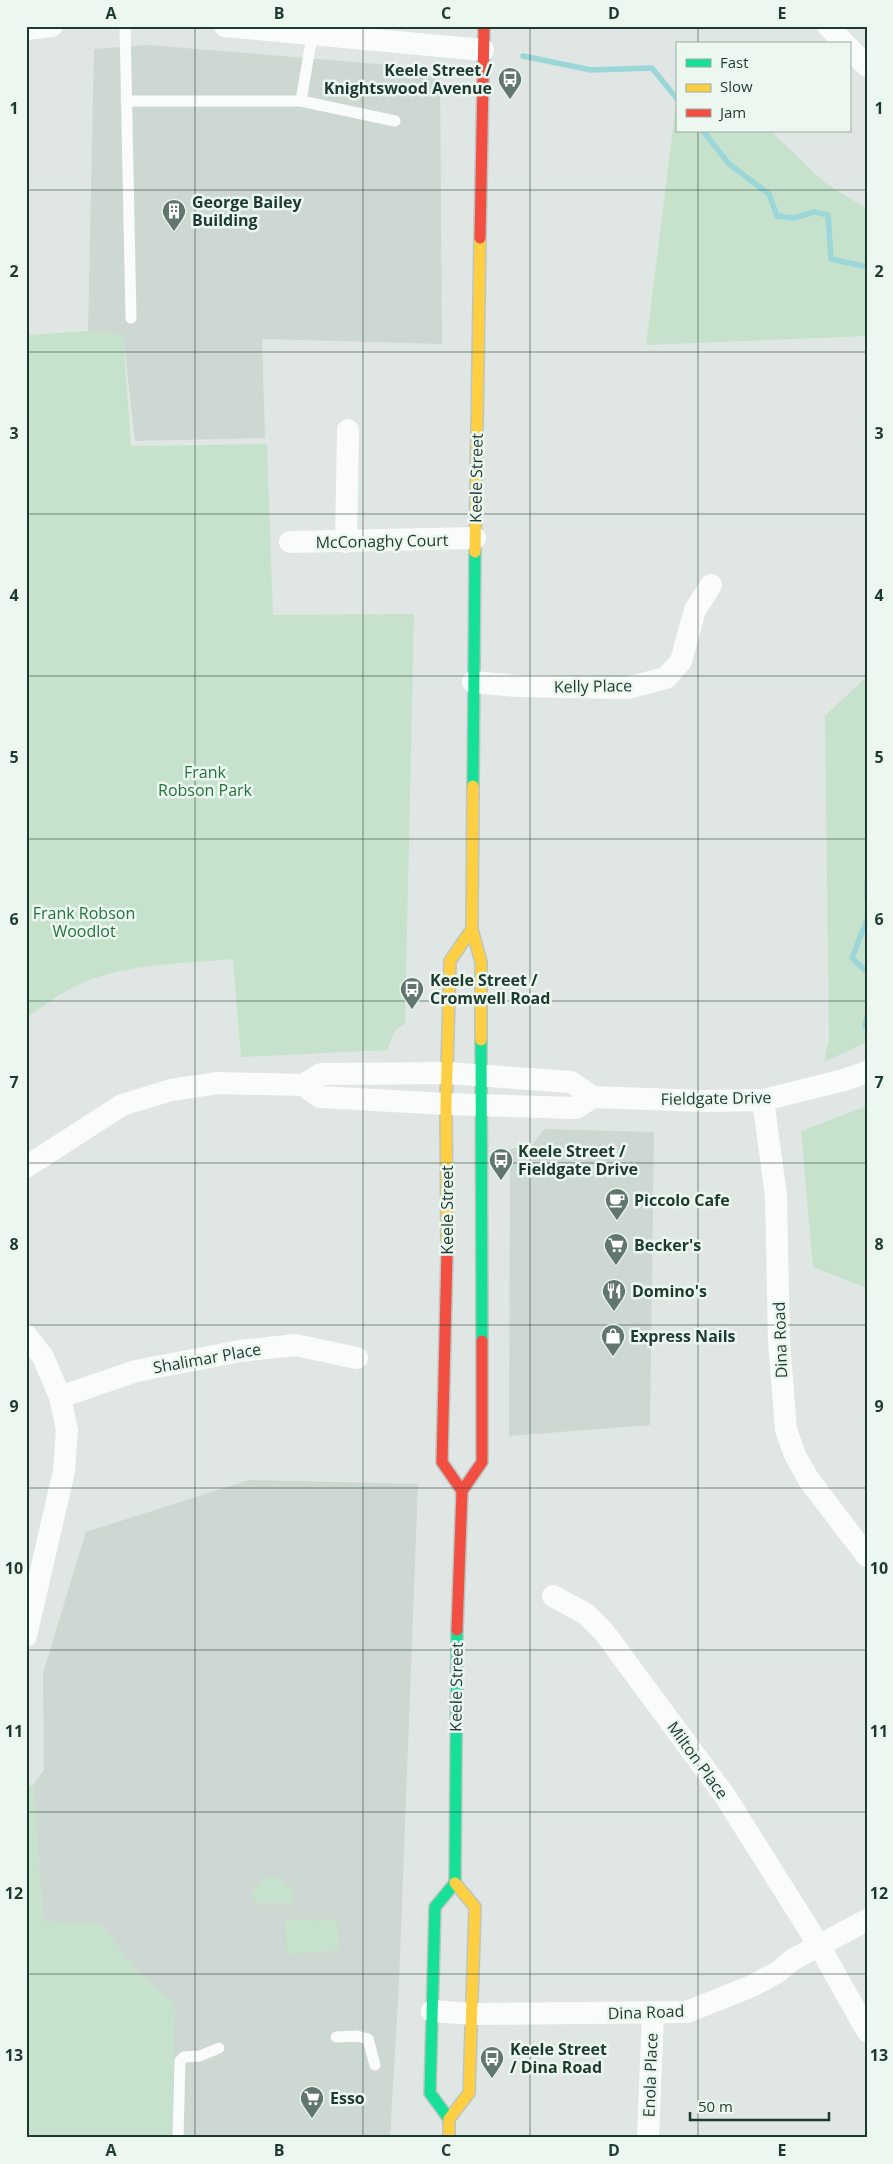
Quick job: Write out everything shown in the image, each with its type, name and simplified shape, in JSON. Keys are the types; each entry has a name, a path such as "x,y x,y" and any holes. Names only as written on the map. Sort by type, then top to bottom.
{"main road":[{"name":"Keele Street","path":"455,1883 455,1679 462,1491 482,1462 481,962 472,929 473,682 484,26"},
{"name":"Keele Street","path":"462,1491 442,1462 448,1222 446,1073 450,962 472,929"},
{"path":"449,2138 450,2119 469,2093 475,1907 455,1883 435,1907 430,2093 450,2119"}],"street":[{"path":"26,29 52,26"},
{"path":"225,26 312,36 483,50"},
{"path":"828,26 843,42"},
{"path":"850,49 867,66"},
{"path":"346,542 348,430"},
{"name":"McConaghy Court","path":"290,542 475,538"},
{"name":"Kelly Place","path":"473,682 517,686 627,688 666,678 681,661 695,610 711,585"},
{"name":"Fieldgate Drive","path":"303,1085 320,1097 481,1106 576,1108 593,1097 703,1101 763,1100 844,1080 867,1072"},
{"path":"26,1167 122,1105 171,1090 218,1083 303,1085 321,1074 446,1073 571,1082 593,1097"},
{"name":"Dina Road","path":"763,1100 776,1196 779,1341 786,1430 795,1455 809,1480 867,1556"},
{"path":"26,1335 43,1357 60,1397 67,1430 64,1472 26,1636"},
{"name":"Shalimar Place","path":"60,1397 136,1371 240,1351 295,1345 357,1358"},
{"name":"Milton Place","path":"553,1596 586,1614 604,1632 725,1796 820,1947 867,2031"},
{"name":"Dina Road","path":"432,2012 472,2014 688,2012 752,1986 778,1972 792,1960 820,1947 867,1920"},
{"name":"Enola Place","path":"648,2138 653,2013"}],"lane":[{"path":"125,26 130,318"},
{"path":"301,102 312,36"},
{"path":"126,101 301,102 395,121"},
{"path":"336,2037 357,2036 368,2039 375,2065"},
{"path":"178,2138 180,2061 184,2057 200,2056 219,2048"}],"shaded area":[{"path":"149,45 413,67 440,79 442,344 262,339 265,438 135,441 123,335 88,331 94,49"},
{"path":"544,1129 654,1132 650,1425 509,1436 510,1149 533,1144"},
{"path":"249,1480 418,1484 399,1982 390,2138 171,2138 174,2005 134,1968 101,1924 43,1922 33,1785 44,1770 43,1673 86,1532"}],"green space":[{"path":"676,104 676,132 772,132 824,182 867,209 867,336 646,345"},
{"name":"Frank Robson Park","path":"88,331 123,335 131,446 267,444 273,615 414,614 405,1023 394,1032 387,1050 241,1057 233,959 148,966 107,974 68,990 26,1018 26,335"},
{"path":"867,676 867,1042 824,1062 829,1038 825,716"},
{"path":"867,1106 867,1288 813,1267 801,1131"},
{"path":"33,1785 43,1922 101,1924 134,1968 175,2005 171,2138 26,2138 26,1786"},
{"path":"266,1877 282,1878 283,1886 293,1886 292,1903 257,1903 251,1894"},
{"path":"286,1920 337,1921 339,1950 287,1954"}],"waterway":[{"path":"523,56 591,70 652,68 676,98"},
{"path":"704,132 729,164 769,194 777,216 794,218 814,212 828,215 831,259 867,267"},
{"path":"867,883 867,899"},
{"path":"867,920 852,958 867,972"},
{"path":"865,1026 867,1018"}],"traffic: fast":[{"path":"473,786 475,552"},
{"path":"481,1040 482,1341"},
{"path":"449,2119 430,2093 435,1907 455,1883 457,1630"}],"traffic: slow":[{"path":"475,552 480,238"},
{"path":"473,786 472,929 481,962 481,1040"},
{"path":"447,1253 446,1104 450,961 472,929"},
{"path":"449,2137 449,2119 469,2093 475,1907 455,1883"}],"traffic: jam":[{"path":"480,238 484,26"},
{"path":"447,1253 442,1462 462,1491"},
{"path":"457,1630 462,1491 482,1462 482,1341"}],"place":[{"name":"Keele Street / Knightswood Avenue","path":"510,100"},
{"name":"George Bailey Building","path":"174,232"},
{"name":"Keele Street / Cromwell Road","path":"412,1010"},
{"name":"Keele Street / Fieldgate Drive","path":"501,1181"},
{"name":"Piccolo Cafe","path":"617,1221"},
{"name":"Becker's","path":"616,1266"},
{"name":"Domino's","path":"614,1312"},
{"name":"Express Nails","path":"613,1357"},
{"name":"Keele Street / Dina Road","path":"492,2079"},
{"name":"Esso","path":"312,2119"}],"park label":[{"name":"Frank Robson Woodlot","path":"84,922"}]}
